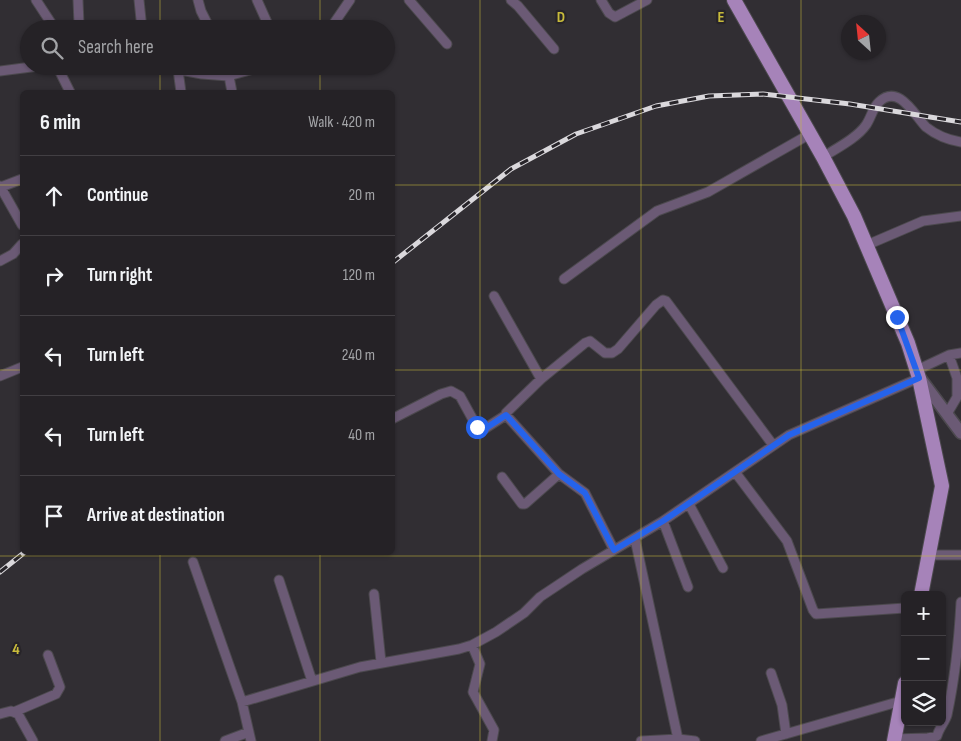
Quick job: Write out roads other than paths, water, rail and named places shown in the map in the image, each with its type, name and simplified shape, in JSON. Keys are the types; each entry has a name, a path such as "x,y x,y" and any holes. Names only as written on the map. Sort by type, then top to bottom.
{"main road":[{"path":"734,0 823,157 854,216 908,343 918,374 942,486 922,591"},
{"path":"894,740 901,701"}],"street":[{"path":"36,0 49,20"},
{"path":"78,0 79,20"},
{"path":"139,0 141,20"},
{"path":"198,0 206,20"},
{"path":"257,0 266,20"},
{"path":"336,20 350,0"},
{"path":"409,0 447,44"},
{"path":"511,0 554,49"},
{"path":"601,0 609,14 615,16 647,0"},
{"path":"0,71 20,68"},
{"path":"62,75 69,90"},
{"path":"179,75 181,90"},
{"path":"229,75 232,90"},
{"path":"823,157 866,126 878,102 893,96 903,100 913,109 926,126 938,135 961,142"},
{"path":"564,278 656,211 708,192 810,134"},
{"path":"20,180 0,186 20,218"},
{"path":"867,245 923,221 961,216"},
{"path":"0,261 13,254 20,246"},
{"path":"494,296 541,379"},
{"path":"395,417 451,391 460,396 481,431 506,415 541,379 588,341 605,353 608,354 615,351 656,305 665,300 774,445"},
{"path":"242,702 348,670 472,645 496,632 524,613 540,597 663,521 774,445 806,427 918,374 950,355 961,353"},
{"path":"950,355 959,378 959,396 953,418"},
{"path":"0,376 20,368"},
{"path":"918,374 953,418 961,432"},
{"path":"506,415 559,474 585,493 614,550"},
{"path":"735,472 787,541 812,610 816,614 901,608"},
{"path":"502,478 520,502 525,504 559,474"},
{"path":"689,504 723,568"},
{"path":"663,521 688,587"},
{"path":"635,539 678,739"},
{"path":"929,555 961,555"},
{"path":"193,562 242,702 250,737 225,741"},
{"path":"278,580 312,681"},
{"path":"374,594 381,662"},
{"path":"894,740 937,736 946,718 957,676 961,602"},
{"path":"472,645 480,664 473,692 494,730 492,741"},
{"path":"0,714 14,712 56,694 59,690 59,684 48,655"},
{"path":"771,673 782,705 786,734"},
{"path":"761,741 901,701"},
{"path":"14,712 18,714 34,741"},
{"path":"640,741 678,739 694,741"}],"railway":[{"path":"395,261 511,169 576,134 656,106 709,96 763,94 850,104 961,122"},
{"path":"0,572 21,555"}]}
